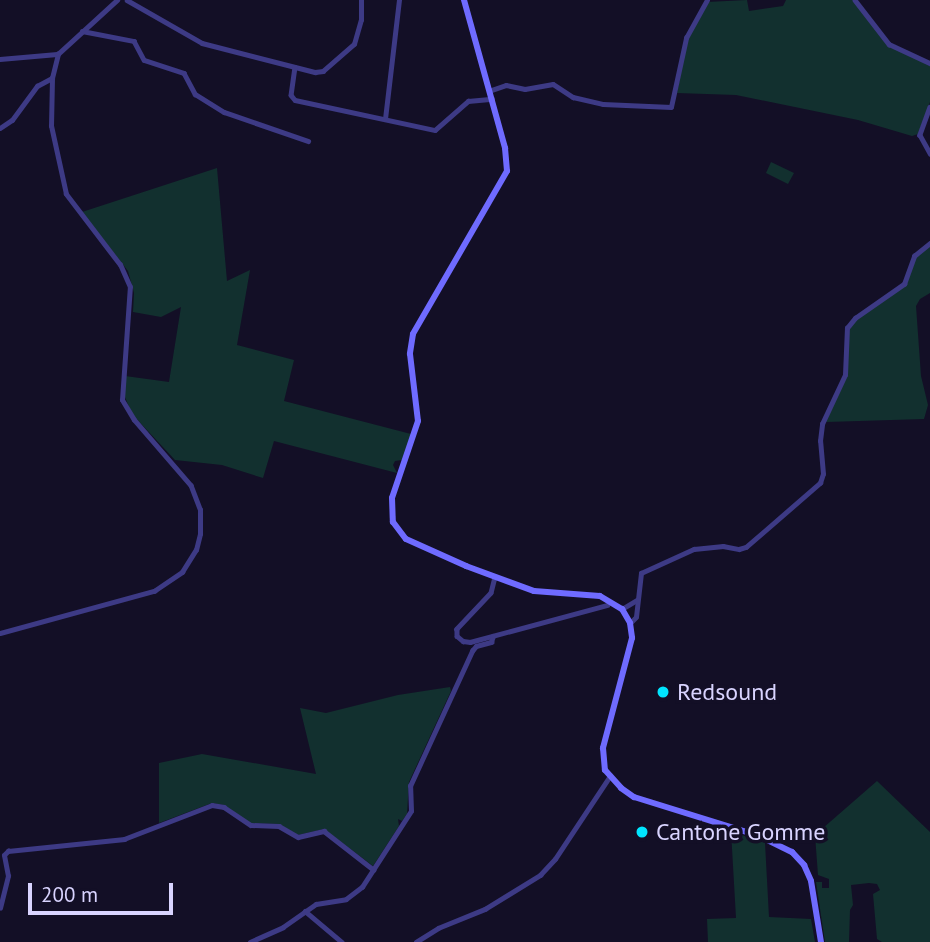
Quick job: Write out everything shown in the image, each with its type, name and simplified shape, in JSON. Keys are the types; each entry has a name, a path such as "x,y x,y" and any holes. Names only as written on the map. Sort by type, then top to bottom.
{"main road":[{"path":"464,0 492,99 507,159 507,171 413,334 410,354 417,426 390,508 396,529 406,539 495,577 544,593 600,596 622,609 630,623 632,638 602,755 603,766 610,776 634,797 759,836 792,852 804,865 811,881 821,942"}],"street":[{"path":"0,633 142,596 164,586 182,572 192,558 201,526 198,502 191,486 134,420 122,400 130,287 120,265 66,194 50,118 52,78 58,54 117,0"},
{"path":"127,0 202,43 320,72 351,48 359,33 361,0"},
{"path":"385,119 399,0"},
{"path":"489,91 506,85 525,89 553,84 573,97 603,104 671,107 686,38 707,0"},
{"path":"855,0 889,44 930,62"},
{"path":"81,31 134,41 144,60 184,73 195,94 223,111 308,141"},
{"path":"0,59 58,54"},
{"path":"295,67 291,95 295,100 435,130 468,101 492,99"},
{"path":"0,128 12,120 37,86 52,78"},
{"path":"930,107 920,135 930,153"},
{"path":"630,623 636,617 641,573 694,549 717,546 739,549 746,547 820,483 823,474 820,441 822,424 845,375 847,328 859,314 904,284 914,256 930,243"},
{"path":"495,577 491,593 457,632 463,641 493,636 607,605"},
{"path":"622,609 637,599"},
{"path":"250,942 283,927 316,904 346,899 362,887 411,811 410,786 472,651 476,646 491,642 493,636"},
{"path":"416,942 438,928 485,909 540,875 555,859 610,776"},
{"path":"0,908 8,876 4,855 8,851 124,839 212,805 224,807 251,825 279,826 298,837 324,831 374,870"},
{"path":"306,911 342,942"}],"green space":[{"path":"747,0 749,11 783,6 786,0 853,0 888,45 930,64 930,102 918,134 912,136 858,120 736,95 677,93 687,41 707,2"},
{"path":"771,162 794,173 788,184 766,173"},
{"path":"217,168 227,281 250,270 237,345 294,360 284,401 411,434 402,460 395,461 393,465 397,473 274,441 263,478 222,465 175,460 132,414 125,397 125,376 169,382 181,307 161,317 133,312 134,293 128,271 82,212"},
{"path":"930,245 930,293 920,299 916,306 921,376 928,405 924,419 826,422 846,377 848,336 852,323 902,288 914,257"},
{"path":"450,687 451,691 409,782 407,814 402,821 398,819 399,826 373,866 324,829 298,835 279,824 250,823 224,805 212,803 159,823 159,763 202,754 316,774 300,708 326,713 398,695"},
{"path":"877,781 930,832 930,942 882,942 877,939 873,894 880,890 877,884 869,883 851,885 853,905 850,910 849,942 825,942 816,882 822,882 822,888 829,888 829,879 818,875 815,835"},
{"path":"731,831 765,843 769,917 811,919 815,942 708,942 707,919 736,918"}],"place":[{"name":"Redsound","path":"663,692"},
{"name":"Cantone Gomme","path":"642,832"}]}
